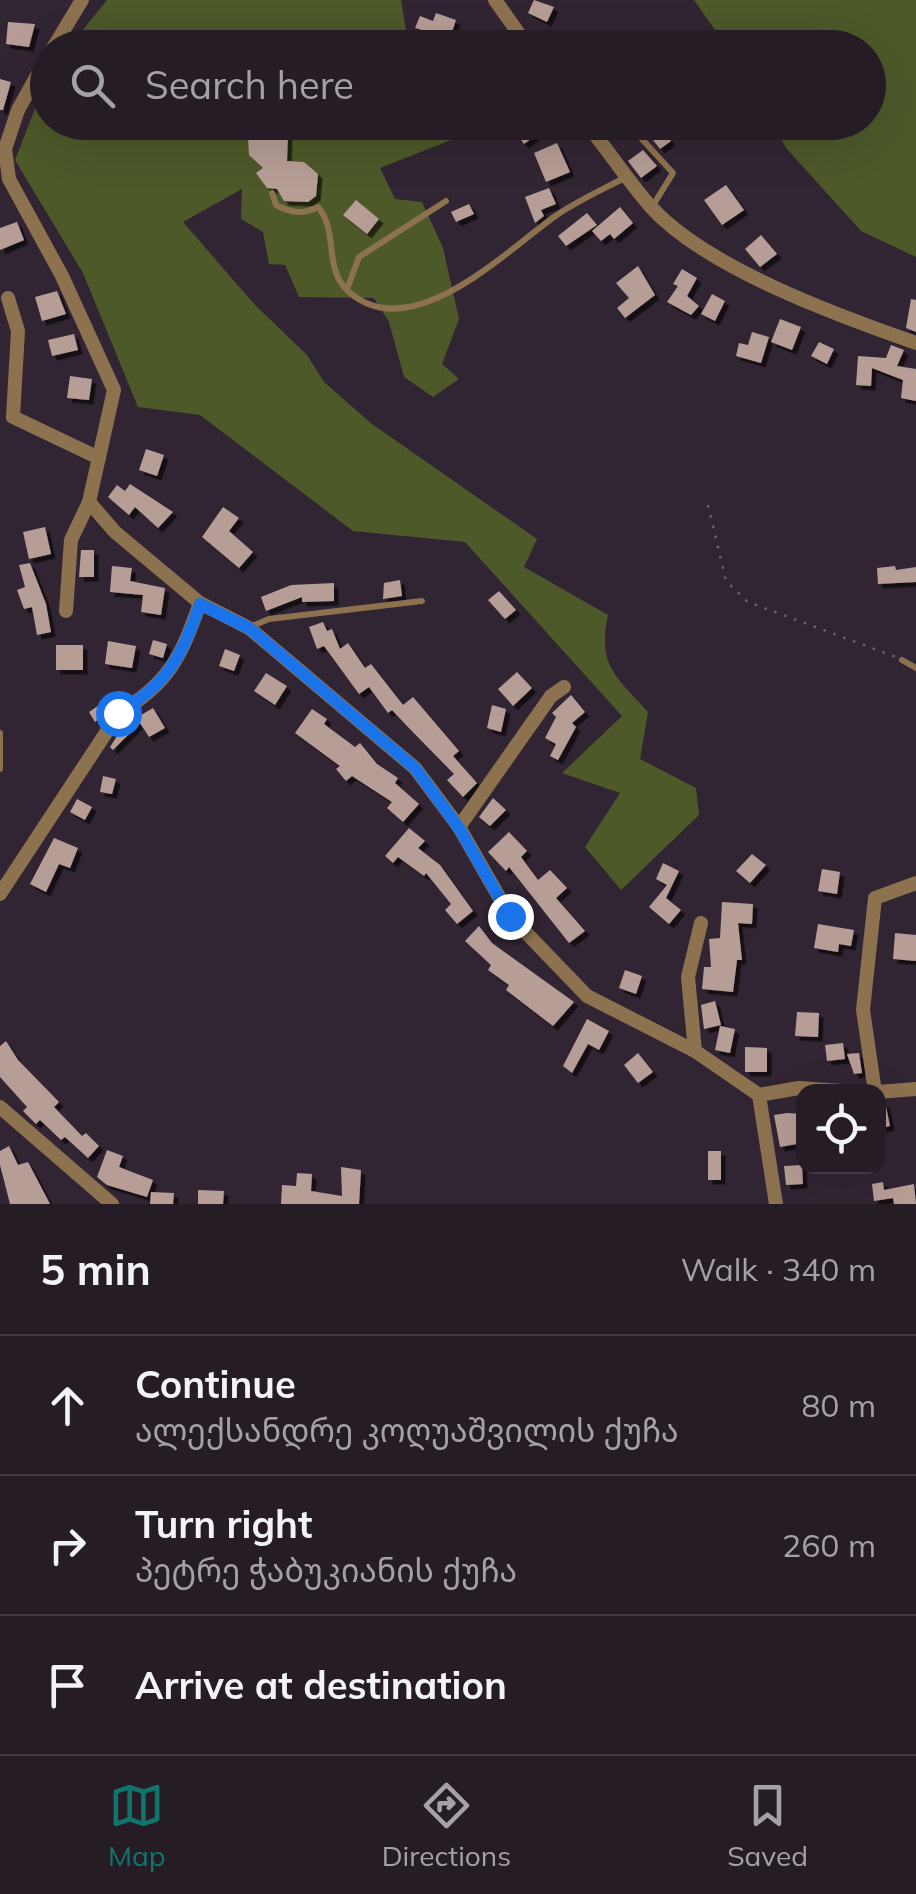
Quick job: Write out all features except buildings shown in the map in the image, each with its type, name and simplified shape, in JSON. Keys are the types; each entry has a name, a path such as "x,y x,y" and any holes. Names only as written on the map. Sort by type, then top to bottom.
{"street":[{"path":"64,30 82,0"},
{"path":"495,0 517,30"},
{"path":"30,88 5,149 9,180 62,276 114,390 89,502 68,551 66,611"},
{"path":"600,140 652,208 724,259 788,293 916,342"},
{"path":"8,298 18,331 13,417 99,458"},
{"path":"89,502 116,532 200,604 249,628 415,768 459,828 510,916 588,996 696,1051 759,1095 796,1089"},
{"path":"0,894 118,713 146,696 180,658 200,604"},
{"path":"459,828 550,696 564,687"},
{"path":"876,1084 863,1010 875,898 916,883"},
{"path":"696,1051 688,977 701,923"},
{"path":"886,1091 916,1089"},
{"path":"759,1095 776,1204"},
{"path":"0,1107 112,1204"}],"lane":[{"path":"643,140 672,173 652,208"},
{"path":"272,192 276,204 290,212 318,207 328,218 334,240 332,262 346,290 377,309 418,303 474,282 556,215 629,175"},
{"path":"346,290 359,257 446,201"},
{"path":"249,628 269,619 422,602"},
{"path":"902,660 916,668"},
{"path":"0,733 0,768"}],"path":[{"path":"708,505 726,581 748,602 902,660"}],"green space":[{"path":"107,0 401,0 406,30 83,30"},
{"path":"694,0 916,0 916,257 861,231 781,140 886,140 886,30 715,30"},
{"path":"30,122 30,140 451,140 380,168 395,199 422,202 443,248 459,319 442,364 459,379 433,397 404,377 389,322 374,298 299,297 285,265 269,264 263,232 241,219 242,189 183,222 255,305 307,355 324,382 372,424 537,539 524,567 608,615 607,659 618,679 648,712 640,759 696,788 699,815 621,890 585,847 620,793 562,773 622,716 465,542 353,531 200,415 138,407 83,273 15,160"}],"route":[{"path":"118,713 146,696 180,658 200,604 249,628 415,768 459,828 510,916"}]}
